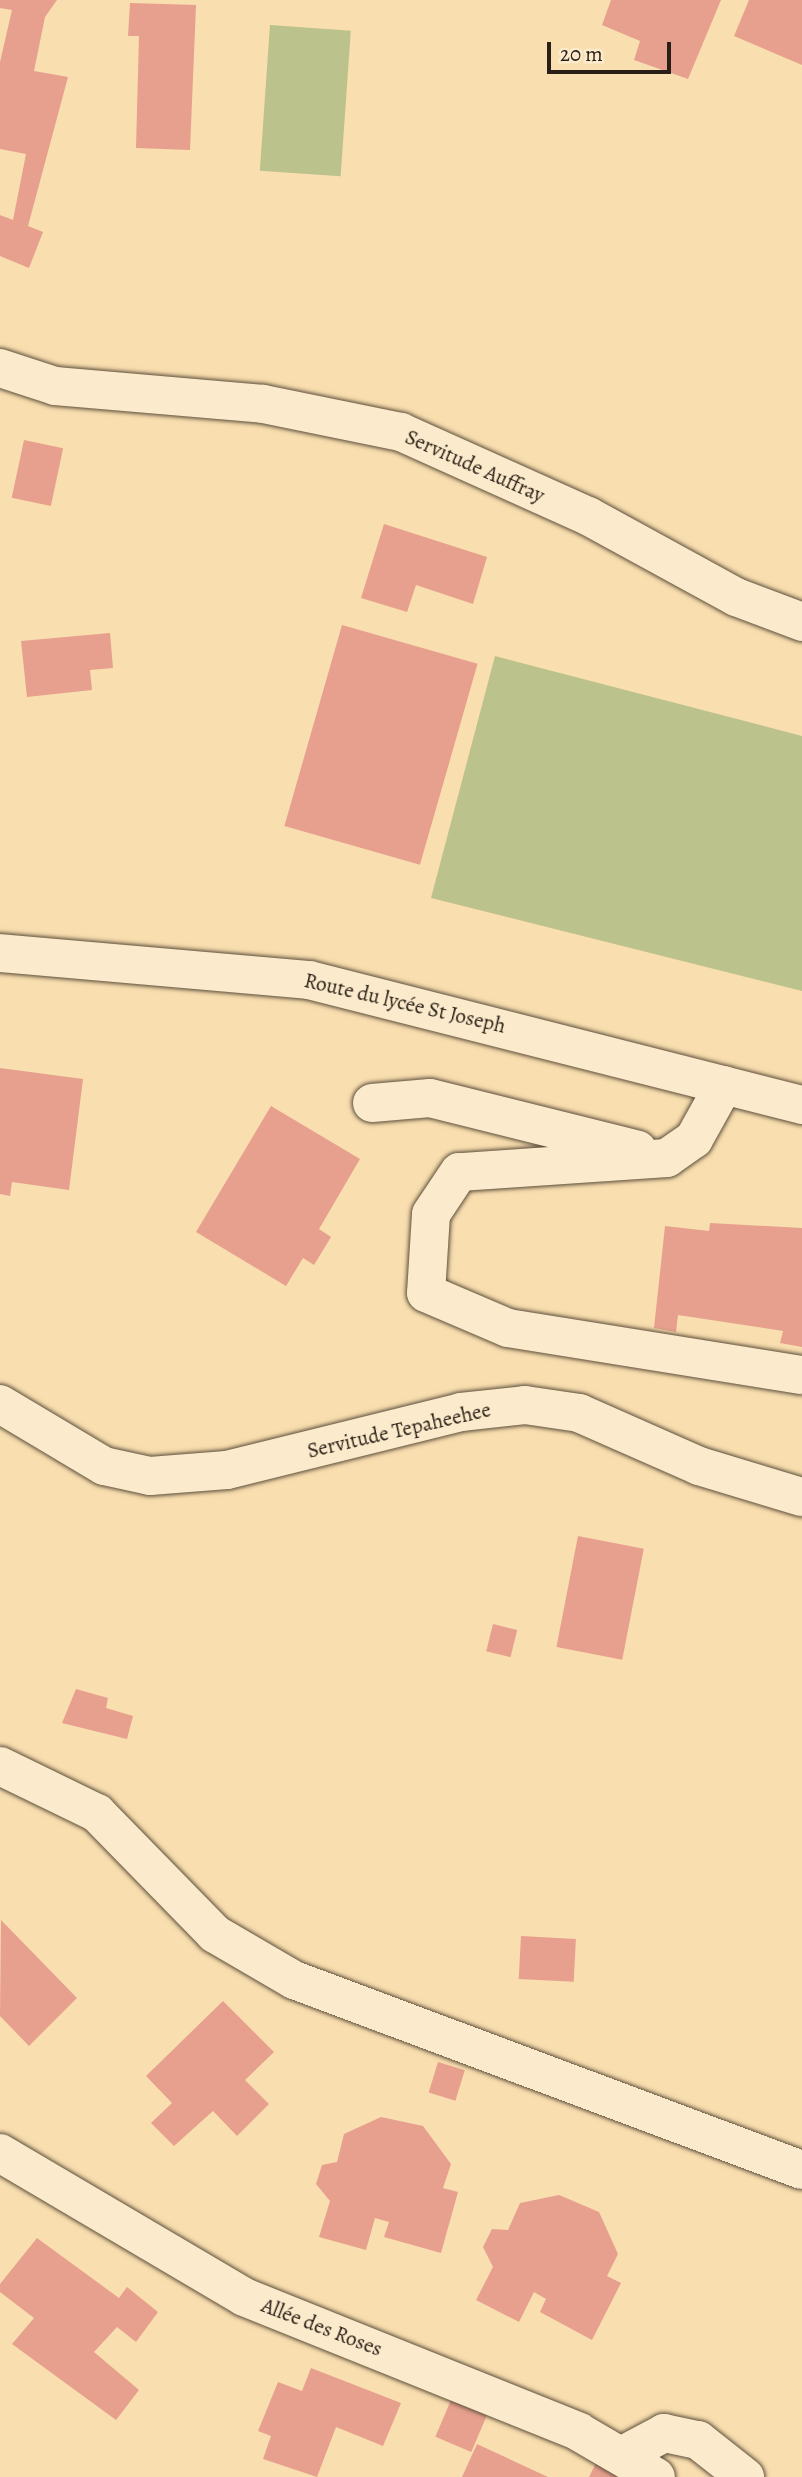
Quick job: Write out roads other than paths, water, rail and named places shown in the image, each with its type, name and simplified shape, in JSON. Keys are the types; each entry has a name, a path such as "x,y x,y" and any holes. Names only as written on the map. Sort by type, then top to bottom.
{"street":[{"name":"Servitude Auffray","path":"0,368 55,386 263,404 401,432 588,516 736,597 802,622"},
{"name":"Route du lycée St Joseph","path":"0,953 309,979 802,1105"},
{"path":"724,1084 694,1139 667,1158 459,1172 431,1214 426,1293 508,1328 802,1375"},
{"path":"372,1103 429,1098 667,1158"},
{"name":"Servitude Tepaheehee","path":"0,1404 104,1466 150,1476 227,1470 461,1412 525,1405 579,1413 699,1466 802,1497"},
{"path":"0,1766 97,1812 215,1934 294,1980 802,2170"},
{"name":"Allée des Roses","path":"0,2152 244,2297 492,2395 621,2456 656,2477"},
{"path":"621,2456 664,2433 698,2440 745,2477"}]}
